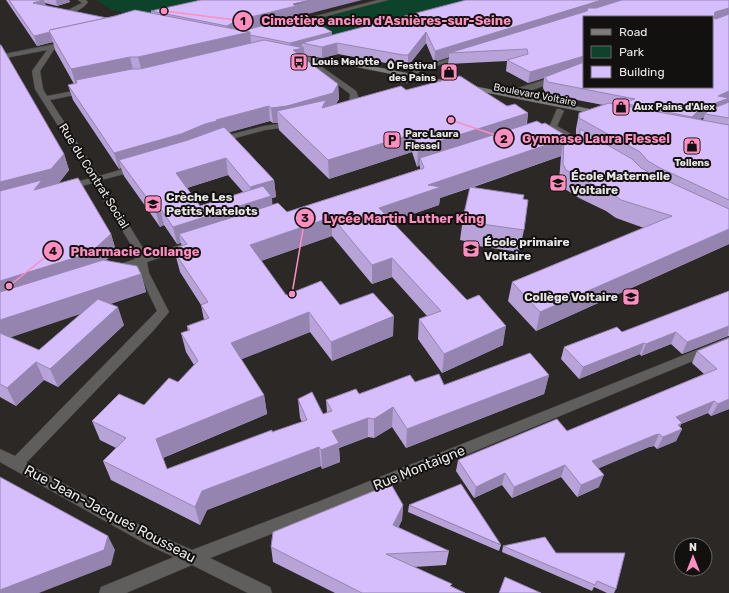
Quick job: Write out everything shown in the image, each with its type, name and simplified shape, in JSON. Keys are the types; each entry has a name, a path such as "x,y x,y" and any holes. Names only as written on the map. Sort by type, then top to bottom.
{"main road":[{"path":"66,11 83,15"},
{"name":"Boulevard Voltaire","path":"285,54 306,54 314,60 341,69 560,111 609,117 410,75 351,64 314,60"}],"street":[{"path":"66,11 82,6 84,2 81,0"},
{"path":"290,24 385,0"},
{"name":"Rue du Contrat Social","path":"0,57 56,46 36,70 40,89 138,248 144,274 163,314 16,464"},
{"path":"404,81 418,70 474,52"},
{"path":"306,54 353,93 353,104 336,112"},
{"path":"504,94 524,90 583,70"},
{"path":"46,99 91,90"},
{"path":"553,127 560,111"},
{"path":"211,143 264,128 289,125 302,121"},
{"path":"527,135 553,127 600,154"},
{"path":"58,189 146,166"},
{"path":"105,273 200,241"},
{"name":"Rue Montaigne","path":"107,593 193,557 318,509 729,341"},
{"name":"Rue Jean-Jacques Rousseau","path":"0,455 152,538 264,593"}],"green space":[{"path":"96,0 259,0 167,21 112,10"},
{"path":"385,0 490,0 338,41 305,20"}],"building":[{"path":"9,0 43,0 33,3 107,18 50,30 50,32 34,36"},
{"path":"201,0 311,0 293,4 296,6 238,20 227,26 151,11"},
{"path":"466,0 602,0 435,51 426,32 408,55 337,43 322,47 302,43"},
{"path":"622,0 729,0 729,8 715,12 714,18 716,19 729,14 729,91 718,96 729,98 700,109 692,117 622,103 635,99 548,82 545,77 583,62 583,88 713,88 713,16 583,16 583,56 530,72 507,60 528,54 527,49 449,53 587,11 588,8 596,8"},
{"path":"135,10 250,32 138,57 130,57 71,69 49,31"},
{"path":"303,15 332,32 290,43 250,35 250,32 242,31"},
{"path":"264,40 304,48 293,50 338,84 333,93 287,106 271,108 269,106 216,120 217,121 205,124 181,134 114,153 68,85 77,83 76,80 132,69 140,69"},
{"path":"0,45 64,154 51,169 0,182"},
{"path":"460,76 507,106 515,104 528,113 418,148 413,134 328,160 277,111 326,100 322,108 401,86 406,90"},
{"path":"729,102 729,118 705,114 709,110"},
{"path":"609,103 729,125 729,200 660,168 648,161 640,152 579,118 579,113"},
{"path":"537,121 542,124 545,123 580,144 580,129 632,159 641,168 652,174 729,209 729,229 540,312 512,282 672,216 621,200 611,193 566,170 563,164 564,139 428,185 441,187 379,208 467,300 479,295 506,326 444,354 419,319 441,311 392,258 372,265 332,217 250,245 286,295 321,281 340,305 373,293 394,316 331,342 309,312 231,343 264,395 156,439 167,469 272,430 272,432 307,420 298,399 312,392 323,414 332,411 326,400 356,389 359,394 410,375 415,382 439,374 444,385 530,353 549,375 407,429 393,407 374,419 368,418 332,431 339,443 321,450 319,447 202,491 195,507 103,461 126,438 92,421 119,394 144,405 169,378 178,382 198,361 181,333 190,330 187,326 209,318 201,305 208,302 175,253 181,251 178,247 187,244 179,234 278,203 287,212 424,168 420,158"},
{"path":"224,127 274,180 250,187 226,158 176,173 200,206 263,186 271,196 173,227 160,208 155,209 119,160 188,140"},
{"path":"78,178 111,234 90,253 0,281 0,191 42,180 34,190"},
{"path":"470,187 524,195 523,199 528,200 524,230 467,222 468,219 463,218"},
{"path":"103,260 137,266 141,274 0,320 0,292"},
{"path":"729,291 729,326 687,342 676,332 583,367 564,347 617,327 622,332"},
{"path":"98,299 118,307 50,369 36,362 7,388 0,384 0,333 39,350"},
{"path":"729,338 729,399 718,404 714,401 676,417 682,423 678,425 682,429 663,437 659,434 655,435 592,461 604,475 581,485 565,465 514,487 505,473 476,487 458,460 557,419 567,431 717,369 697,351"},
{"path":"0,477 108,536 104,550 0,590"},
{"path":"391,484 403,505 393,525 449,551 386,554 452,584 450,586 465,593 362,593 271,547 273,532"},
{"path":"461,484 501,545 409,505"},
{"path":"545,537 556,553 625,553 616,589 597,581 595,585 503,546"},
{"path":"505,577 541,593 499,593"}],"place":[{"name":"Cimetière ancien d'Asnières-sur-Seine","path":"164,11"},
{"name":"Louis Melotte","path":"299,62"},
{"name":"Ô Festival des Pains","path":"449,72"},
{"name":"Aux Pains d'Alex","path":"621,107"},
{"name":"Gymnase Laura Flessel","path":"451,120"},
{"name":"Parc Laura Flessel","path":"392,140"},
{"name":"Tollens","path":"692,146"},
{"name":"École Maternelle Voltaire","path":"558,183"},
{"name":"Crèche Les Petits Matelots","path":"153,204"},
{"name":"École primaire Voltaire","path":"471,249"},
{"name":"Pharmacie Collange","path":"9,286"},
{"name":"Lycée Martin Luther King","path":"292,294"},
{"name":"Collège Voltaire","path":"631,297"}]}
